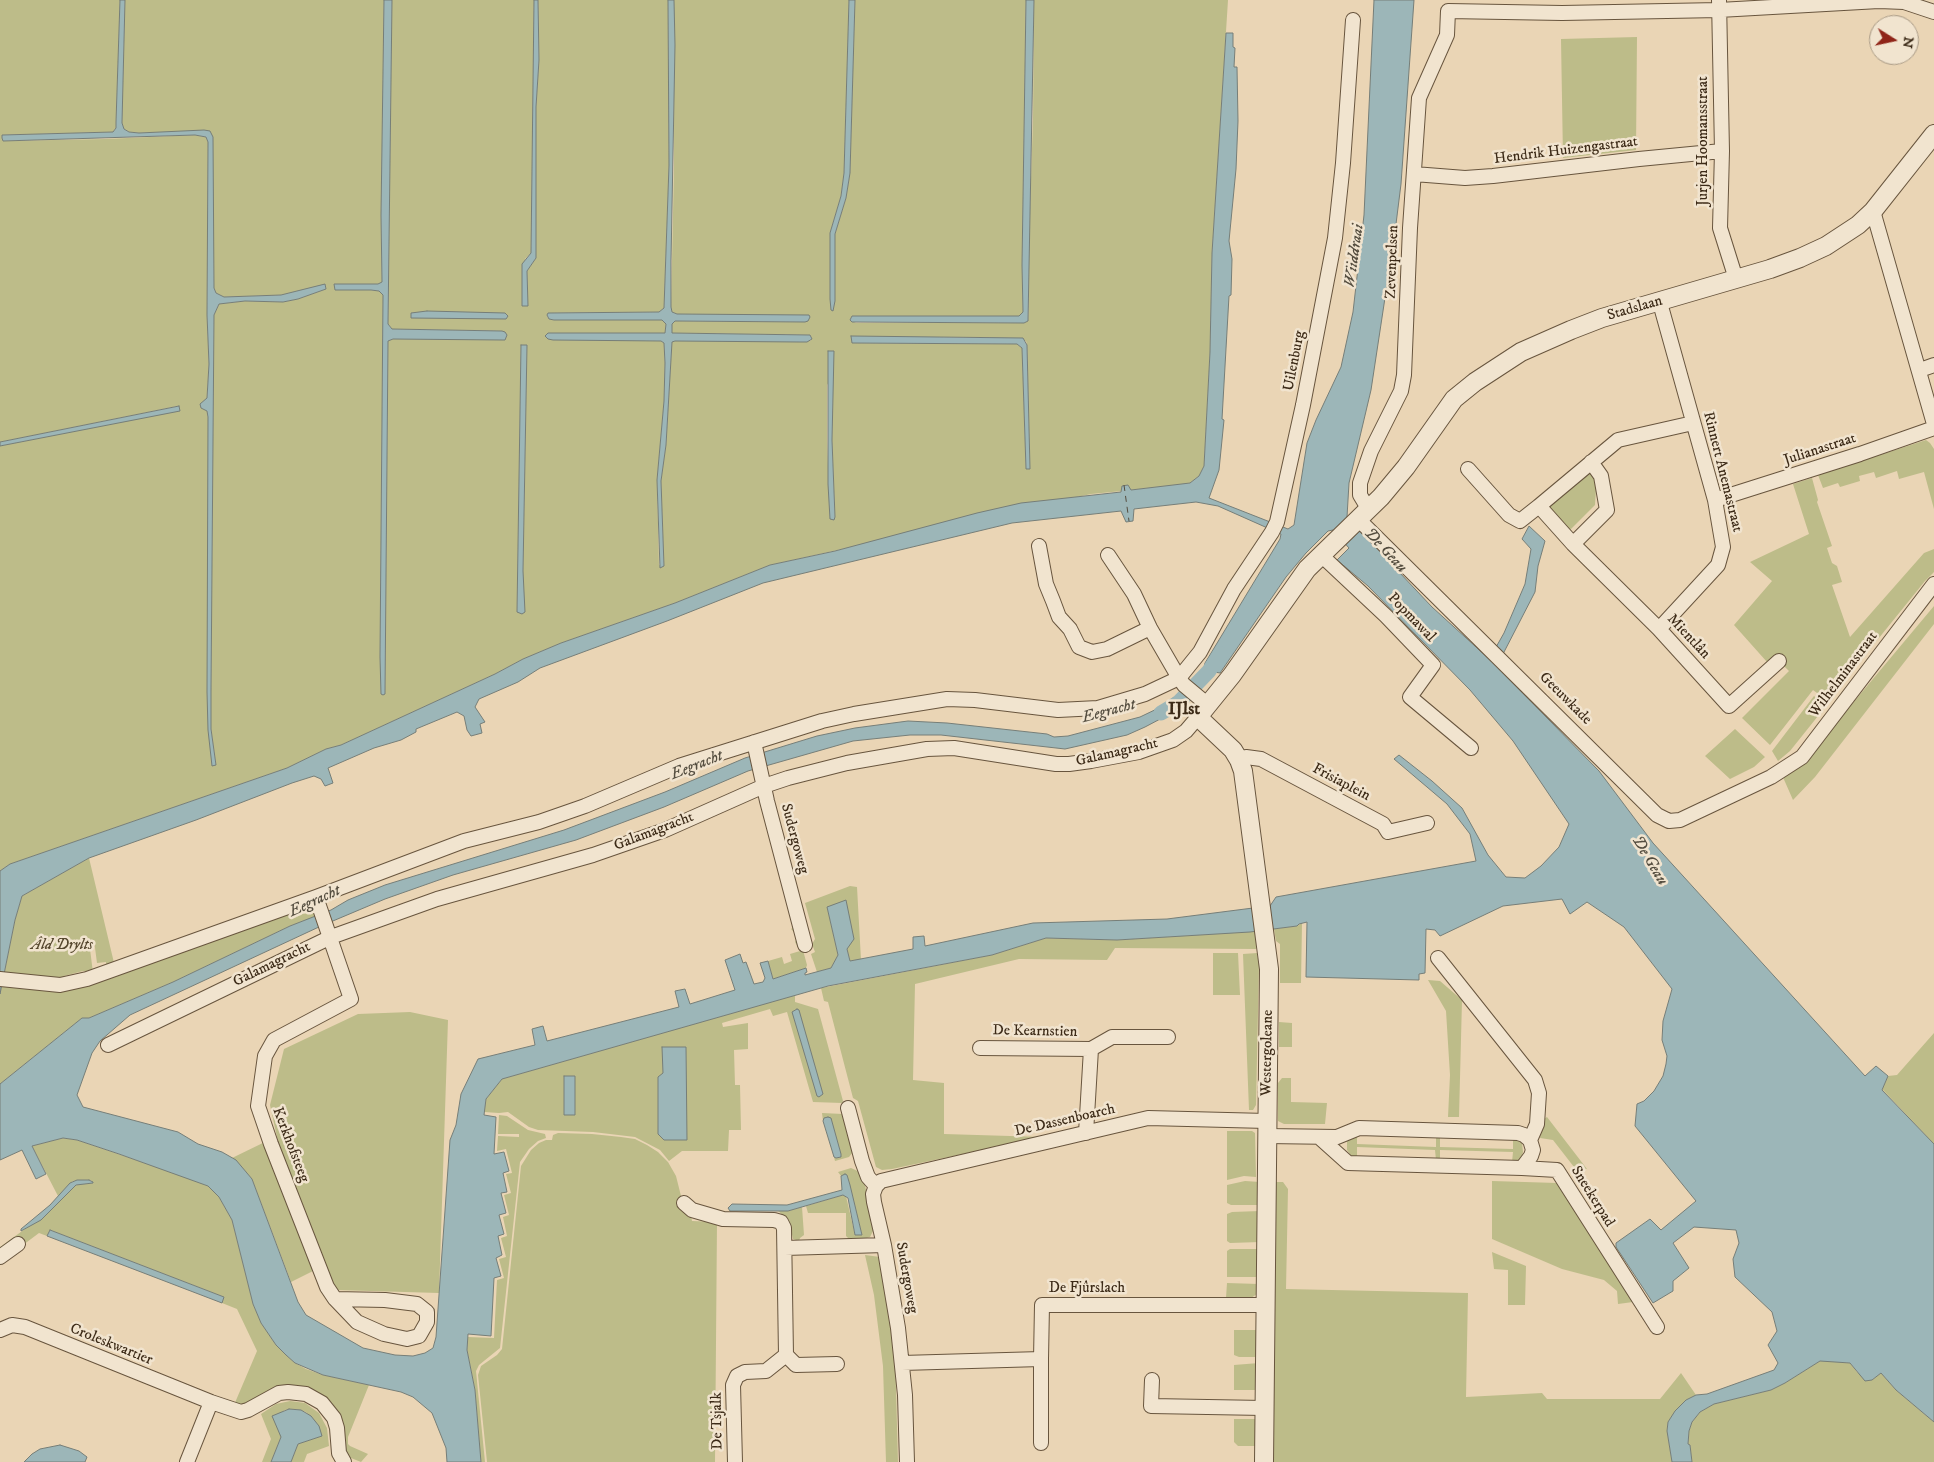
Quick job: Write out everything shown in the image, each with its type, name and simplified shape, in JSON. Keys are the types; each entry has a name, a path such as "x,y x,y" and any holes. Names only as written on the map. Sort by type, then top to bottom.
{"street":[{"path":"1719,5 1879,1 1904,2 1934,12"},
{"name":"Zevenpelsen","path":"1361,518 1360,483 1372,450 1401,390 1404,375 1419,98 1447,35 1448,11 1562,13 1719,5"},
{"name":"Jurjen Hoomansstraat","path":"1719,5 1722,151 1720,228 1736,279"},
{"name":"Uilenburg","path":"1182,682 1234,590 1275,527 1304,405 1335,238 1343,163 1353,20"},
{"name":"Stadslaan","path":"1361,518 1406,467 1454,399 1475,382 1521,352 1602,318 1660,303 1736,279 1800,258 1826,246 1858,225 1873,211 1934,134"},
{"name":"Hendrik Huizengastraat","path":"1414,174 1465,178 1493,176 1722,151"},
{"path":"1873,211 1934,424"},
{"name":"Rinnert Anemastraat","path":"1659,629 1718,565 1723,547 1715,500 1660,303"},
{"path":"1920,370 1934,365"},
{"path":"1468,469 1509,515 1520,522 1618,440 1693,423"},
{"name":"Julianastraat","path":"1715,500 1860,454 1934,428"},
{"path":"1573,544 1607,510 1602,476 1591,462"},
{"name":"Mientlân","path":"1539,506 1573,544 1659,629 1729,706 1779,661"},
{"name":"Galamagracht","path":"108,1045 329,932 593,855 665,830 764,786 847,763 927,749 954,748 1056,764 1069,764 1139,752 1173,740 1186,731 1203,707 1232,675 1307,568 1361,518"},
{"name":"Geeuwkade","path":"1361,518 1657,815 1669,821 1680,820 1771,777"},
{"path":"1039,546 1046,584 1059,617 1070,629 1079,647 1092,652 1107,649 1150,628"},
{"name":"Popmawal","path":"1326,551 1433,664 1410,697 1471,748"},
{"path":"1108,555 1134,594 1150,628 1182,682 1203,707"},
{"name":"Wilhelminastraat","path":"1771,777 1802,757 1934,584"},
{"path":"3,980 60,985 76,981 319,904 464,840 539,822 585,806 679,766 755,747 854,714 947,699 1058,710 1098,708 1182,682"},
{"name":"Westergoleane","path":"1203,707 1233,750 1243,771 1269,969 1264,1462"},
{"name":"Sudergoweg","path":"755,747 767,802 805,945"},
{"name":"Frisiaplein","path":"1239,760 1246,757 1262,759 1383,824 1388,832 1427,823"},
{"name":"Kerkhofsteeg","path":"319,904 351,998 274,1040 265,1056 258,1106 327,1287 335,1299 357,1322 384,1334 407,1339 419,1336 427,1322 427,1312 417,1304 385,1300 335,1299"},
{"path":"1319,1138 1348,1163 1522,1168 1531,1156 1533,1150 1530,1140 1537,1124 1539,1093 1535,1080 1438,958"},
{"name":"De Kearnstien","path":"980,1048 1091,1049 1112,1037 1168,1037"},
{"name":"De Kearnstien","path":"1086,1133 1091,1049"},
{"path":"848,1108 862,1161 868,1177 876,1186"},
{"name":"De Dassenboarch","path":"876,1186 881,1181 888,1179 1148,1118 1267,1129 1319,1138 1337,1137 1359,1128 1518,1133 1530,1140"},
{"name":"Sneekerpad","path":"1522,1168 1557,1170 1657,1327"},
{"name":"Sudergoweg","path":"876,1186 873,1194 874,1202 895,1305 902,1363 906,1462"},
{"path":"684,1203 692,1210 723,1219 774,1220 781,1222 784,1228 785,1248 786,1355 796,1365 837,1364"},
{"path":"0,1257 18,1244"},
{"path":"785,1248 884,1245"},
{"name":"De Fjûrslach","path":"1041,1359 1042,1305 1266,1304"},
{"name":"Croleskwartier","path":"0,1330 12,1325 25,1327 240,1412 248,1410 279,1393 297,1392 314,1398 329,1410 334,1418 337,1428 339,1453 344,1462"},
{"name":"De Tsjalk","path":"735,1462 733,1385 737,1376 745,1372 766,1371 786,1355"},
{"path":"902,1363 1041,1359 1041,1443"},
{"path":"1152,1380 1151,1406 1264,1408"},
{"path":"187,1462 211,1402"}],"green space":[{"path":"0,0 120,0 116,128 113,132 2,135 3,141 195,135 206,137 208,142 207,315 209,364 207,398 203,408 207,411 208,417 208,730 216,765 211,729 214,315 219,304 245,301 283,302 326,289 325,285 281,295 224,297 216,293 214,288 210,131 139,133 129,132 124,129 122,123 125,0 384,0 382,282 379,285 335,290 371,290 379,291 383,295 380,657 385,694 388,341 393,339 502,331 392,329 388,324 392,0 534,0 531,253 525,259 528,305 527,271 536,258 538,0 668,0 669,165 664,308 659,312 548,313 547,316 549,319 554,320 662,320 666,324 665,333 546,334 661,341 664,343 664,401 657,480 659,565 664,566 661,481 666,445 672,342 810,341 812,339 810,335 672,333 672,324 675,321 805,322 677,314 672,312 674,0 849,0 844,173 841,196 830,233 831,310 835,279 835,234 846,198 850,173 855,0 1026,0 1023,312 1019,316 852,316 850,320 856,323 1023,323 1028,321 1029,295 1034,0 1228,0 1212,253 1210,352 1204,466 1199,476 1190,483 1130,490 1128,485 1122,486 1122,491 1091,494 770,565 675,603 561,643 287,768 10,864 0,871 0,446 179,410 178,406 0,442","holes":["919,337 981,337 1026,341 1030,469 1026,469 1022,348 1017,344 852,343","527,345 523,571 517,612 521,346","833,376 832,440 835,517 830,518 827,385"]},
{"path":"1637,37 1636,150 1563,158 1561,39"},
{"path":"1926,440 1934,449 1934,509 1924,472 1899,479 1897,471 1876,478 1874,472 1859,476 1860,481 1840,487 1838,483 1823,488 1818,475"},
{"path":"1591,471 1596,489 1595,505 1568,532 1546,504"},
{"path":"1812,478 1817,502 1832,546 1827,548 1832,563 1837,566 1842,582 1832,585 1850,637 1924,553 1934,549 1934,572 1828,701 1813,690 1770,745 1742,718 1789,671 1774,656 1767,662 1734,625 1772,581 1750,562 1809,534 1793,484"},
{"path":"1934,606 1934,624 1815,777 1793,800 1782,775 1806,759"},
{"path":"1814,696 1826,706 1790,751 1778,761 1772,751"},
{"path":"1735,729 1765,757 1754,767 1730,779 1705,756"},
{"name":"Âld Drylts","path":"89,858 115,967 106,968 106,962 97,963 94,940 89,941 93,973 83,971 64,976 62,981 4,975 22,896"},
{"path":"850,886 857,887 861,960 850,961 847,949 827,907 838,955 831,968 817,972 811,954 815,952 812,944 815,939 805,903"},
{"path":"305,906 315,910 317,916 290,926 173,982 89,1018 82,1018 0,1084 0,994 2,984 43,989"},
{"path":"1302,923 1301,983 1280,983 1280,944 1276,941 1274,929 1297,926"},
{"path":"797,928 807,965 806,968 773,979 768,961 782,957 784,964 792,961 790,954 800,951 795,942 794,932 791,929"},
{"path":"1257,931 1258,941 1256,949 1115,948 1107,960 1019,959 915,984 913,1080 944,1083 944,1134 1043,1137 892,1169 882,1170 876,1167 858,1101 853,1098 828,1002 824,1001 821,988 992,955 1046,938 1117,940"},
{"path":"1213,953 1238,953 1240,995 1213,995"},
{"path":"1257,953 1259,964 1256,1105 1253,1110 1249,1110 1243,954"},
{"path":"1428,980 1440,981 1462,1000 1459,1117 1448,1117 1450,1075 1446,1011"},
{"path":"795,995 795,1002 818,1009 843,1101 842,1103 813,1102 787,1012 773,1016 770,1009 722,1023 723,1027 748,1023 748,1049 734,1050 735,1085 740,1085 741,1130 729,1130 728,1151 682,1151 669,1161 660,1150 635,1137 593,1132 538,1130 529,1127 508,1112 484,1112 486,1099 502,1079"},
{"path":"410,1012 448,1020 439,1293 336,1290 280,1151 270,1105 284,1049 358,1014"},
{"path":"1279,1022 1292,1023 1292,1047 1279,1047"},
{"path":"1934,1033 1934,1144 1882,1089 1888,1076 1897,1075"},
{"path":"1282,1078 1291,1078 1291,1102 1327,1103 1325,1124 1284,1124 1278,1121 1278,1083"},
{"path":"822,1113 843,1114 853,1152 849,1157 835,1161 834,1157 841,1157 824,1118 823,1121"},
{"path":"499,1115 507,1116 528,1130 545,1134 546,1138 538,1141 529,1149 520,1162 500,1348 479,1365 476,1371 485,1462 481,1462 475,1390 467,1350 468,1337 494,1338 497,1280 504,1278 499,1259 506,1257 501,1238 507,1236 503,1217 509,1215 504,1195 511,1193 506,1174 512,1173 506,1149 497,1151 498,1136 519,1137 519,1134 498,1134"},
{"path":"1547,1117 1587,1169 1574,1167 1553,1140 1540,1138 1542,1120"},
{"path":"1227,1131 1252,1131 1255,1133 1256,1177 1244,1176 1227,1180"},
{"path":"558,1133 621,1137 635,1139 647,1145 668,1162 676,1176 683,1204 690,1211 692,1221 717,1222 715,1462 487,1462 478,1375 481,1366 497,1355 502,1349 521,1166 531,1150 539,1143 552,1140 553,1135"},
{"path":"1357,1134 1357,1144 1436,1147 1436,1136 1440,1136 1440,1147 1513,1149 1513,1138 1522,1143 1523,1152 1521,1159 1512,1162 1513,1152 1440,1150 1440,1160 1436,1160 1435,1150 1357,1147 1357,1158 1352,1157 1347,1150 1347,1140"},
{"path":"63,1138 77,1140 186,1177 208,1186 219,1197 232,1220 253,1304 261,1323 276,1345 295,1363 306,1369 323,1375 369,1385 348,1437 348,1444 350,1446 368,1454 361,1462 346,1456 340,1416 326,1398 317,1392 308,1388 288,1386 268,1391 251,1405 234,1405 257,1351 237,1309 222,1303 224,1297 50,1230 47,1236 39,1233 23,1245 0,1251 0,1247 50,1211 71,1189 78,1184 92,1183 91,1180 73,1181 58,1196 32,1146"},
{"path":"269,1140 319,1268 291,1282 252,1179 232,1158"},
{"path":"851,1168 862,1173 875,1227 870,1237 857,1241 850,1240 846,1236 846,1213 808,1213 806,1206 843,1195 846,1196 855,1235 862,1235 847,1175 841,1176 838,1172"},
{"path":"1245,1181 1260,1182 1260,1205 1231,1205 1227,1203 1227,1185"},
{"path":"1492,1181 1557,1183 1633,1302 1618,1304 1617,1291 1604,1280 1562,1269 1492,1239"},
{"path":"1272,1182 1283,1182 1288,1189 1286,1289 1468,1293 1466,1397 1542,1393 1547,1399 1660,1399 1681,1373 1696,1395 1686,1400 1668,1422 1667,1431 1672,1462 1271,1462"},
{"path":"802,1207 804,1235 799,1241 793,1239 789,1220 778,1211 788,1211"},
{"path":"1260,1211 1260,1242 1230,1243 1227,1241 1227,1214 1232,1212"},
{"path":"1230,1249 1260,1249 1260,1277 1227,1277 1227,1251"},
{"path":"1492,1252 1526,1266 1525,1305 1508,1305 1508,1270 1494,1269"},
{"path":"865,1255 880,1257 895,1352 898,1462 886,1462 883,1366 874,1295"},
{"path":"1227,1283 1259,1284 1257,1294 1251,1298 1226,1298"},
{"path":"1234,1330 1259,1330 1259,1357 1239,1357 1234,1355"},
{"path":"1820,1361 1850,1363 1857,1372 1872,1380 1881,1373 1896,1390 1934,1422 1934,1462 1692,1462 1690,1445 1688,1444 1689,1431 1692,1422 1700,1412 1714,1404 1771,1390"},
{"path":"1259,1363 1259,1390 1234,1390 1234,1365"},
{"path":"290,1401 305,1403 319,1413 327,1428 329,1446 307,1454 304,1462 291,1462 298,1444 321,1436 306,1412 295,1409 284,1410 281,1437 271,1462 262,1462 271,1439 261,1414 276,1404"},
{"path":"1234,1419 1258,1419 1258,1446 1238,1446 1234,1442"}],"water":[{"path":"120,0 125,0 122,123 124,129 129,132 139,133 204,130 210,131 213,137 214,288 216,293 224,297 281,295 325,284 326,289 283,302 245,301 219,304 214,315 211,729 216,765 212,766 208,730 207,692 208,417 207,411 201,408 200,404 207,398 209,364 207,315 208,142 206,137 195,135 3,141 2,138 2,135 113,132 116,128"},
{"path":"384,0 392,0 388,324 392,329 502,331 507,335 505,340 393,339 388,341 385,694 383,695 381,694 380,657 383,295 379,291 371,290 335,290 334,284 378,284 382,282"},
{"path":"534,0 538,0 539,60 536,107 536,258 527,271 528,306 522,306 522,264 531,253"},
{"path":"668,0 674,0 675,45 671,261 672,312 677,314 809,315 810,317 805,322 675,321 672,324 672,333 810,335 812,339 807,342 672,342 666,445 661,481 664,566 660,568 657,480 664,401 664,343 661,341 553,340 545,336 548,333 665,333 666,324 662,320 554,320 549,319 547,315 548,313 659,312 664,308 669,165"},
{"path":"849,0 855,0 850,173 846,198 835,234 835,301 833,311 831,310 830,299 830,233 841,196 844,173"},
{"path":"1026,0 1034,0 1028,321 1024,323 852,322 850,320 852,316 1019,316 1023,312"},
{"name":"De Geau","path":"1374,0 1414,0 1401,184 1395,232 1371,390 1349,483 1347,517 1362,533 1366,530 1399,572 1432,607 1487,657 1491,656 1504,633 1525,584 1531,549 1522,539 1529,526 1545,541 1538,566 1535,592 1503,654 1498,668 1599,771 1653,843 1865,1076 1876,1066 1888,1076 1882,1090 1934,1144 1934,1422 1896,1390 1881,1373 1872,1380 1865,1381 1850,1363 1820,1361 1771,1390 1714,1404 1700,1412 1692,1422 1689,1431 1688,1444 1690,1445 1692,1462 1672,1462 1667,1431 1668,1422 1675,1411 1686,1400 1696,1395 1707,1394 1774,1370 1778,1363 1768,1345 1777,1331 1772,1312 1735,1277 1733,1259 1739,1243 1736,1230 1694,1227 1673,1243 1689,1268 1673,1281 1673,1291 1653,1303 1616,1247 1616,1243 1650,1219 1661,1230 1696,1201 1635,1126 1637,1104 1644,1101 1654,1091 1663,1076 1667,1056 1662,1040 1663,1021 1672,989 1624,927 1587,902 1570,914 1562,899 1503,906 1440,936 1435,930 1426,929 1425,973 1419,974 1419,980 1306,977 1307,922 1297,926 1250,932 1117,940 1046,938 992,955 828,986 502,1079 486,1099 484,1115 496,1117 494,1154 504,1152 509,1171 503,1173 507,1192 501,1193 506,1213 499,1215 504,1234 498,1236 502,1255 496,1258 501,1276 494,1278 491,1336 468,1334 467,1350 475,1390 481,1462 447,1462 446,1448 432,1413 413,1397 401,1392 323,1375 295,1363 276,1345 261,1323 253,1304 232,1220 219,1197 208,1186 77,1140 63,1138 32,1146 46,1174 36,1179 22,1150 0,1160 0,1084 82,1018 89,1018 173,982 290,926 331,910 348,900 385,885 564,830 665,792 745,758 817,736 855,728 908,721 947,723 1047,734 1054,737 1068,736 1140,717 1163,706 1174,697 1181,708 1145,727 1127,735 1065,749 941,735 910,735 853,741 748,771 664,807 576,840 453,875 385,899 321,926 130,1015 100,1041 92,1053 77,1095 83,1107 178,1132 198,1144 222,1152 236,1160 252,1179 298,1302 306,1315 363,1348 395,1355 413,1356 425,1353 433,1348 436,1337 450,1140 456,1125 461,1094 478,1059 535,1045 532,1029 543,1026 547,1041 679,1007 675,991 685,989 690,1004 735,990 725,960 740,954 743,963 746,962 754,984 763,982 765,978 760,963 768,961 773,979 806,968 807,972 805,975 831,968 838,955 827,907 846,900 854,939 847,949 850,961 913,949 913,937 924,936 925,946 1033,923 1167,919 1253,908 1254,913 1270,911 1270,906 1276,897 1476,861 1470,834 1447,804 1394,759 1399,755 1462,808 1488,855 1506,877 1525,878 1541,866 1559,847 1569,824 1513,741 1470,690 1368,586 1337,560 1349,548 1333,530 1328,531 1306,553 1286,577 1220,673 1209,671 1204,667 1280,539 1281,534 1218,506 1196,502 1134,509 1133,521 1126,522 1121,511 1012,523 763,583 540,668 518,682 479,699 475,707 485,722 480,724 482,733 471,736 467,730 464,716 457,712 416,729 416,732 401,740 374,748 328,768 333,783 325,786 321,779 314,776 292,783 89,858 22,896 15,920 0,994 0,871 10,864 287,768 561,643 675,603 770,565 835,551 1021,503 1121,492 1122,486 1128,485 1131,490 1190,483 1199,476 1204,466 1210,352 1212,253 1226,33 1233,33 1233,47 1235,48 1234,67 1237,67 1238,121 1236,169 1229,241 1232,259 1231,295 1229,296 1222,419 1224,420 1219,470 1209,498 1288,529 1294,525 1307,443 1341,367 1353,312 1364,215"},
{"path":"427,311 505,313 508,316 506,319 411,318 411,313"},
{"path":"851,336 1023,338 1027,345 1030,469 1026,469 1022,348 1017,344 852,343"},
{"path":"521,345 527,345 523,571 525,612 522,614 517,612"},
{"path":"828,351 834,351 832,440 834,520 830,519 828,484"},
{"path":"179,406 180,411 0,446 0,442"},
{"path":"797,1009 799,1010 823,1094 819,1097 817,1096 792,1012"},
{"path":"662,1047 686,1047 687,1140 664,1140 658,1134 658,1077 663,1073"},
{"path":"564,1076 575,1076 575,1115 564,1115"},
{"path":"824,1118 831,1118 841,1157 834,1157 823,1121"},
{"path":"845,1174 850,1185 862,1235 855,1235 848,1198 843,1195 788,1211 730,1211 728,1208 732,1204 787,1205 842,1190 841,1176"},
{"path":"77,1180 89,1180 93,1183 76,1185 41,1220 21,1231 50,1205 70,1183"},
{"path":"50,1230 224,1297 222,1303 47,1236"},
{"path":"289,1409 301,1410 311,1416 319,1426 322,1436 298,1444 291,1462 271,1462 281,1437 272,1416"},
{"path":"60,1445 79,1451 87,1457 85,1462 24,1462 40,1449"}],"waterway":[{"name":"Eegracht","path":"1161,713 1178,703 1209,671 1220,654"}],"ferry route":[{"path":"1124,485 1129,521"}],"district":[{"name":"IJlst","path":"1184,710"}],"water label":[{"name":"Wiiddraai","path":"1355,256"}]}
